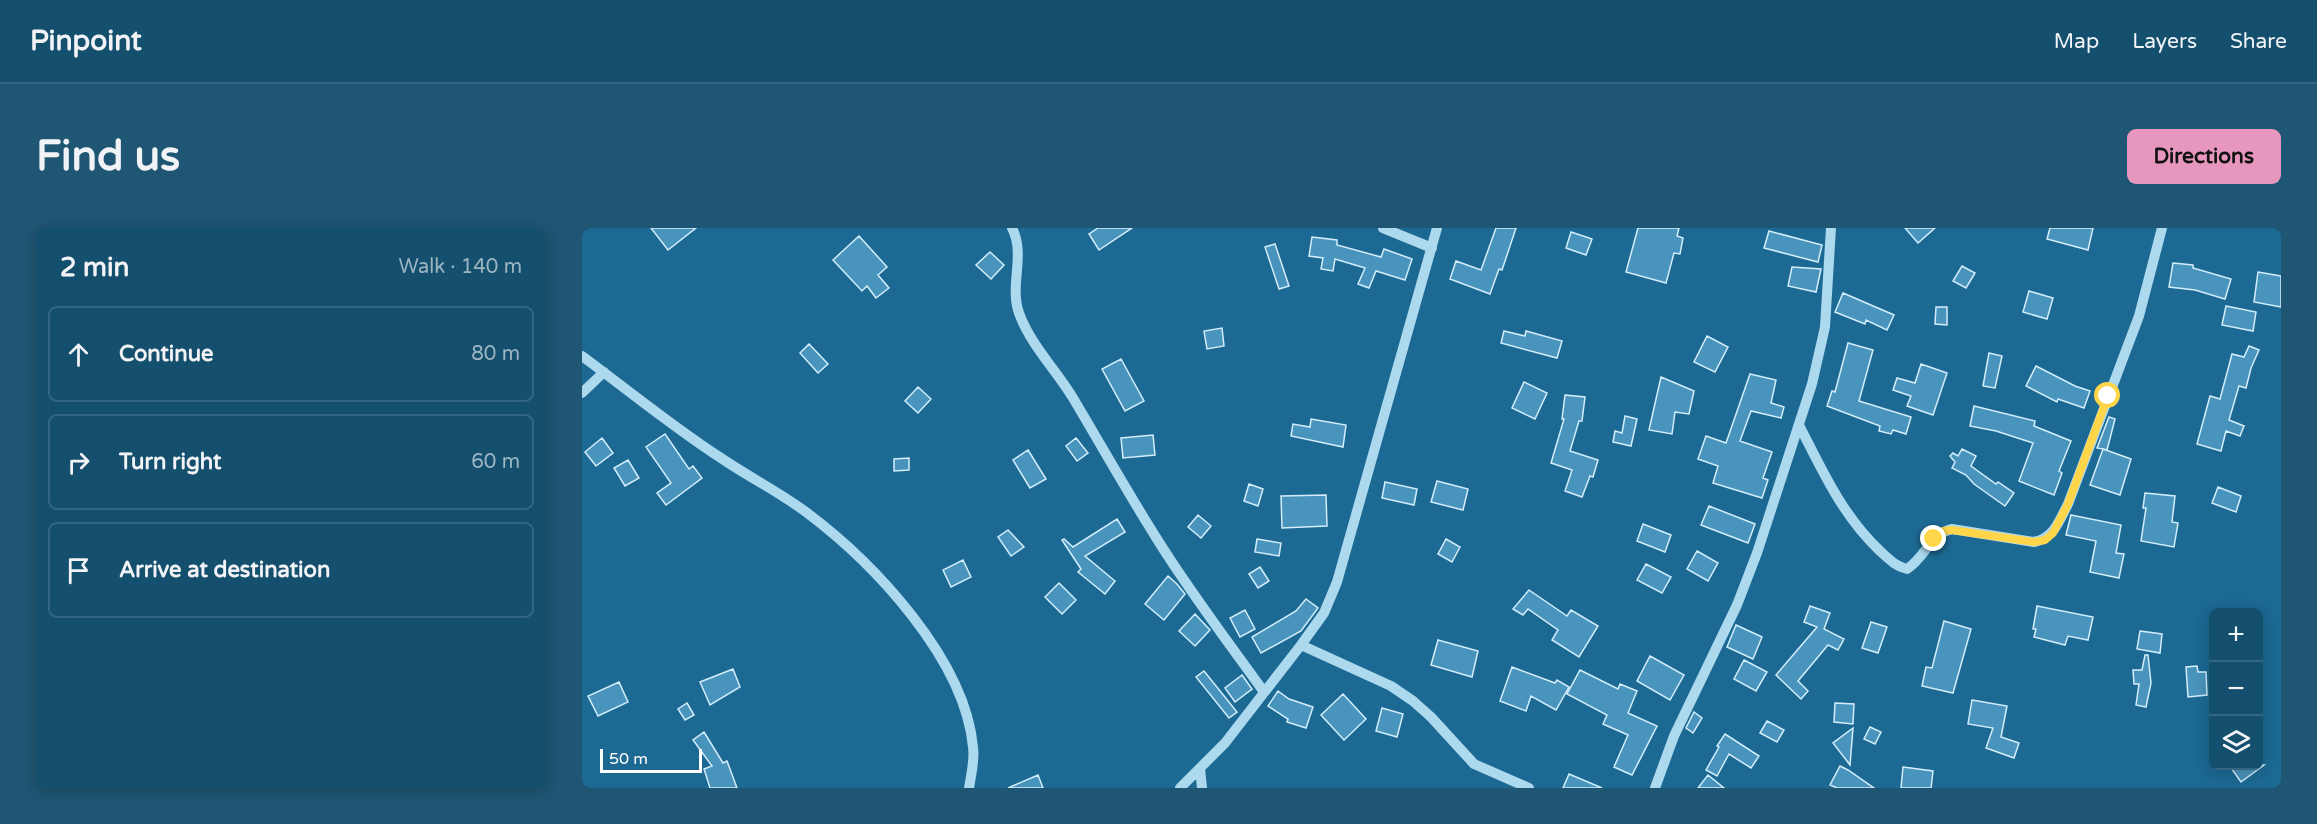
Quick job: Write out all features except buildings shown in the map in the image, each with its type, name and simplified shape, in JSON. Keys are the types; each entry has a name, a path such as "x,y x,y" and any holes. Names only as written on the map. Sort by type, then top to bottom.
{"street":[{"path":"1012,228 1017,238 1015,293 1018,313 1066,387 1156,538 1264,692"},
{"path":"1383,228 1432,248"},
{"path":"1180,788 1225,743 1324,613 1336,582 1437,228"},
{"path":"1655,788 1674,736 1737,605 1757,553 1812,384 1825,327 1831,228"},
{"path":"1799,425 1837,499 1864,536 1896,566 1907,569 1915,564 1943,531 1952,530 2034,542 2045,540 2053,533 2068,504 2139,316 2162,228"},
{"path":"582,356 720,458 806,511 857,555 909,612 946,664 964,707 974,748 969,788"},
{"path":"582,393 604,372"},
{"path":"1301,645 1391,686 1431,717 1474,764 1529,788"},
{"path":"1200,768 1202,788"}],"route":[{"path":"1934,539 1943,531 1952,530 2034,542 2045,540 2053,533 2068,504 2108,396"}]}
